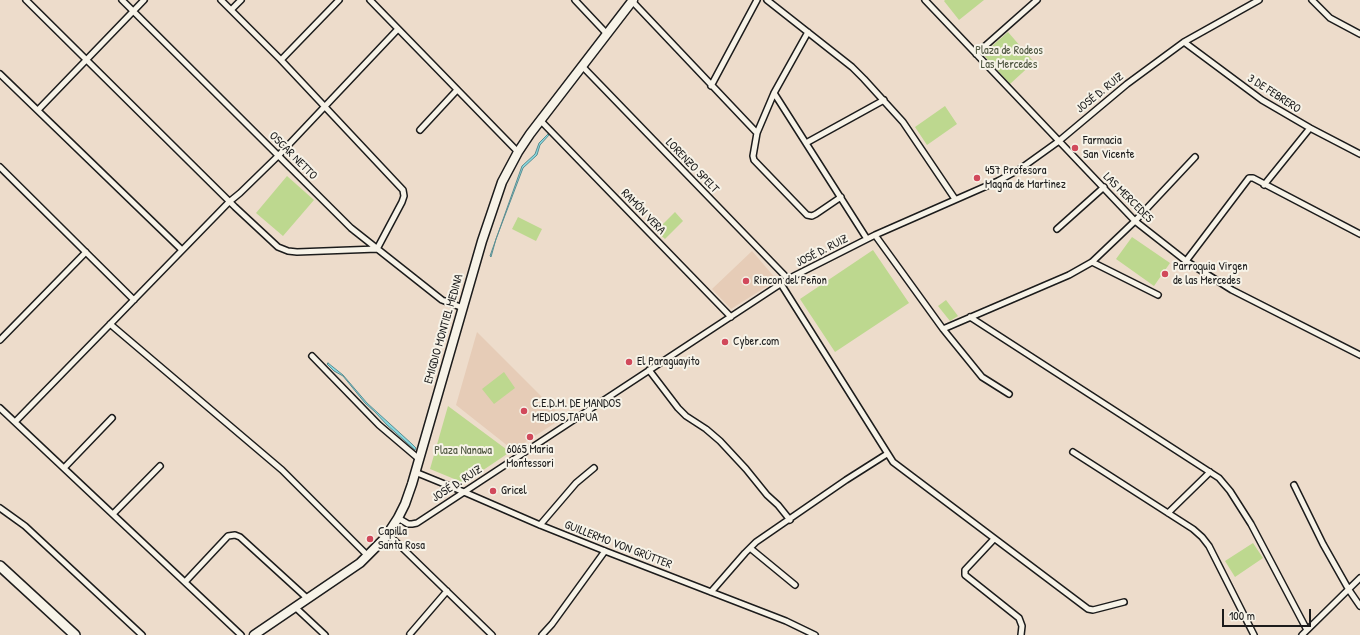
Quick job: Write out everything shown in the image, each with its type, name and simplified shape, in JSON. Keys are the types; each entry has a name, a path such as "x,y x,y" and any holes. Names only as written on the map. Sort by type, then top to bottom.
{"highway":[{"path":"0,566 75,635"}],"main road":[{"name":"EMIGDIO MONTIEL MEDINA","path":"254,635 350,570 368,556 388,534 398,518 408,497 497,195 518,152 540,120 632,1"}],"street":[{"path":"26,0 273,244 288,252 377,249 402,202 403,190 281,60 221,0"},
{"name":"OSCAR NETTO","path":"122,0 351,228 442,300 463,308"},
{"path":"38,110 144,0"},
{"path":"232,10 241,0"},
{"path":"281,60 340,0"},
{"path":"370,0 518,152"},
{"path":"575,0 607,34"},
{"path":"711,86 757,0"},
{"path":"767,0 852,67 884,100 903,122 956,199"},
{"name":"LAS MERCEDES","path":"925,0 1135,221 1186,261 1232,290 1360,355"},
{"path":"976,54 1037,0"},
{"name":"JOSÉ D. RUIZ","path":"398,518 408,524 417,523 788,279 875,235 998,181 1020,169 1058,141 1127,84 1184,42 1259,0"},
{"path":"1312,0 1330,18 1360,34"},
{"path":"632,1 757,133"},
{"path":"15,422 229,202 278,156 398,29"},
{"path":"808,32 774,94 757,133 753,151 754,160 808,214 816,214 841,197"},
{"name":"3 DE FEBRERO","path":"1184,42 1262,100 1310,128 1360,154"},
{"name":"LORENZO SPELT","path":"582,66 788,279"},
{"path":"0,74 182,250"},
{"path":"420,130 457,90"},
{"path":"774,94 867,239"},
{"path":"806,143 884,100"},
{"name":"RAMÓN VERA","path":"540,120 731,317"},
{"path":"1264,185 1310,128"},
{"path":"943,329 1069,275 1092,262 1135,221 1195,157"},
{"path":"0,166 134,300"},
{"path":"1186,261 1248,178 1253,178 1360,234"},
{"path":"1057,229 1104,188"},
{"path":"875,235 943,329 982,377 1009,394"},
{"path":"0,340 86,252"},
{"path":"1092,262 1158,295"},
{"path":"781,284 893,462 1088,609 1093,610 1124,602"},
{"path":"970,317 1219,478 1225,484 1242,511 1307,630"},
{"path":"110,324 282,470 368,556"},
{"path":"312,356 379,425 419,459"},
{"path":"649,370 678,408 686,416 706,429 720,442 790,520"},
{"path":"0,408 185,582 238,634"},
{"path":"64,468 112,418"},
{"path":"1073,452 1193,529 1202,537 1209,546 1254,635"},
{"path":"711,592 750,548 846,480 887,454"},
{"path":"113,514 160,466"},
{"path":"540,525 576,483 594,468"},
{"name":"GUILLERMO VON GRÜTTER","path":"415,472 605,551 786,620 815,635"},
{"path":"1168,513 1210,472"},
{"path":"1294,485 1323,544 1349,590 1360,606"},
{"path":"0,508 25,526 142,635"},
{"path":"388,534 492,635"},
{"path":"185,582 228,536 235,535 240,537 308,599"},
{"path":"994,539 965,570 965,575 1019,618 1022,626 1020,635"},
{"path":"750,548 794,585"},
{"path":"542,635 552,624 605,551"},
{"path":"1302,635 1360,578"},
{"path":"410,634 448,591"},
{"path":"295,607 325,635"}],"shaded area":[{"path":"752,251 777,280 731,309 712,289"},
{"path":"477,332 563,418 513,450 456,405"}],"green space":[{"path":"984,0 959,20 944,1"},
{"name":"Plaza de Rodeos Las Mercedes","path":"1008,32 1034,62 1010,84 983,54"},
{"path":"945,106 957,124 927,145 915,127"},
{"path":"287,176 314,200 283,236 256,213"},
{"path":"675,212 683,221 665,239 656,231"},
{"path":"518,217 542,229 536,241 512,229"},
{"path":"1132,237 1170,263 1154,286 1116,259"},
{"path":"873,250 909,303 835,352 800,299"},
{"path":"946,300 958,316 950,321 938,306"},
{"path":"504,372 515,388 494,404 482,389"},
{"name":"Plaza Nanawa","path":"448,406 510,452 464,483 430,469"},
{"path":"1253,543 1263,558 1235,577 1225,561"}],"water":[{"path":"548,134 549,135 540,145 537,155 523,168 497,237 522,166 535,154 539,143"},
{"path":"496,240 491,257 490,256"},
{"path":"328,363 343,375 367,403 416,448 415,450 365,403 343,376 334,371 327,364"}],"place":[{"name":"Farmacia San Vicente","path":"1075,148"},
{"name":"457 Profesora Magna de Martinez","path":"977,178"},
{"name":"Parroquia Virgen de las Mercedes","path":"1165,274"},
{"name":"Rincon del Peñon","path":"746,281"},
{"name":"Cyber.com","path":"725,342"},
{"name":"El Paraguayito","path":"629,362"},
{"name":"C.E.D.M. DE MANDOS MEDIOS TAPUA","path":"524,411"},
{"name":"6065 Maria Montessori","path":"530,437"},
{"name":"Gricel","path":"493,491"},
{"name":"Capilla Santa Rosa","path":"370,539"}]}
